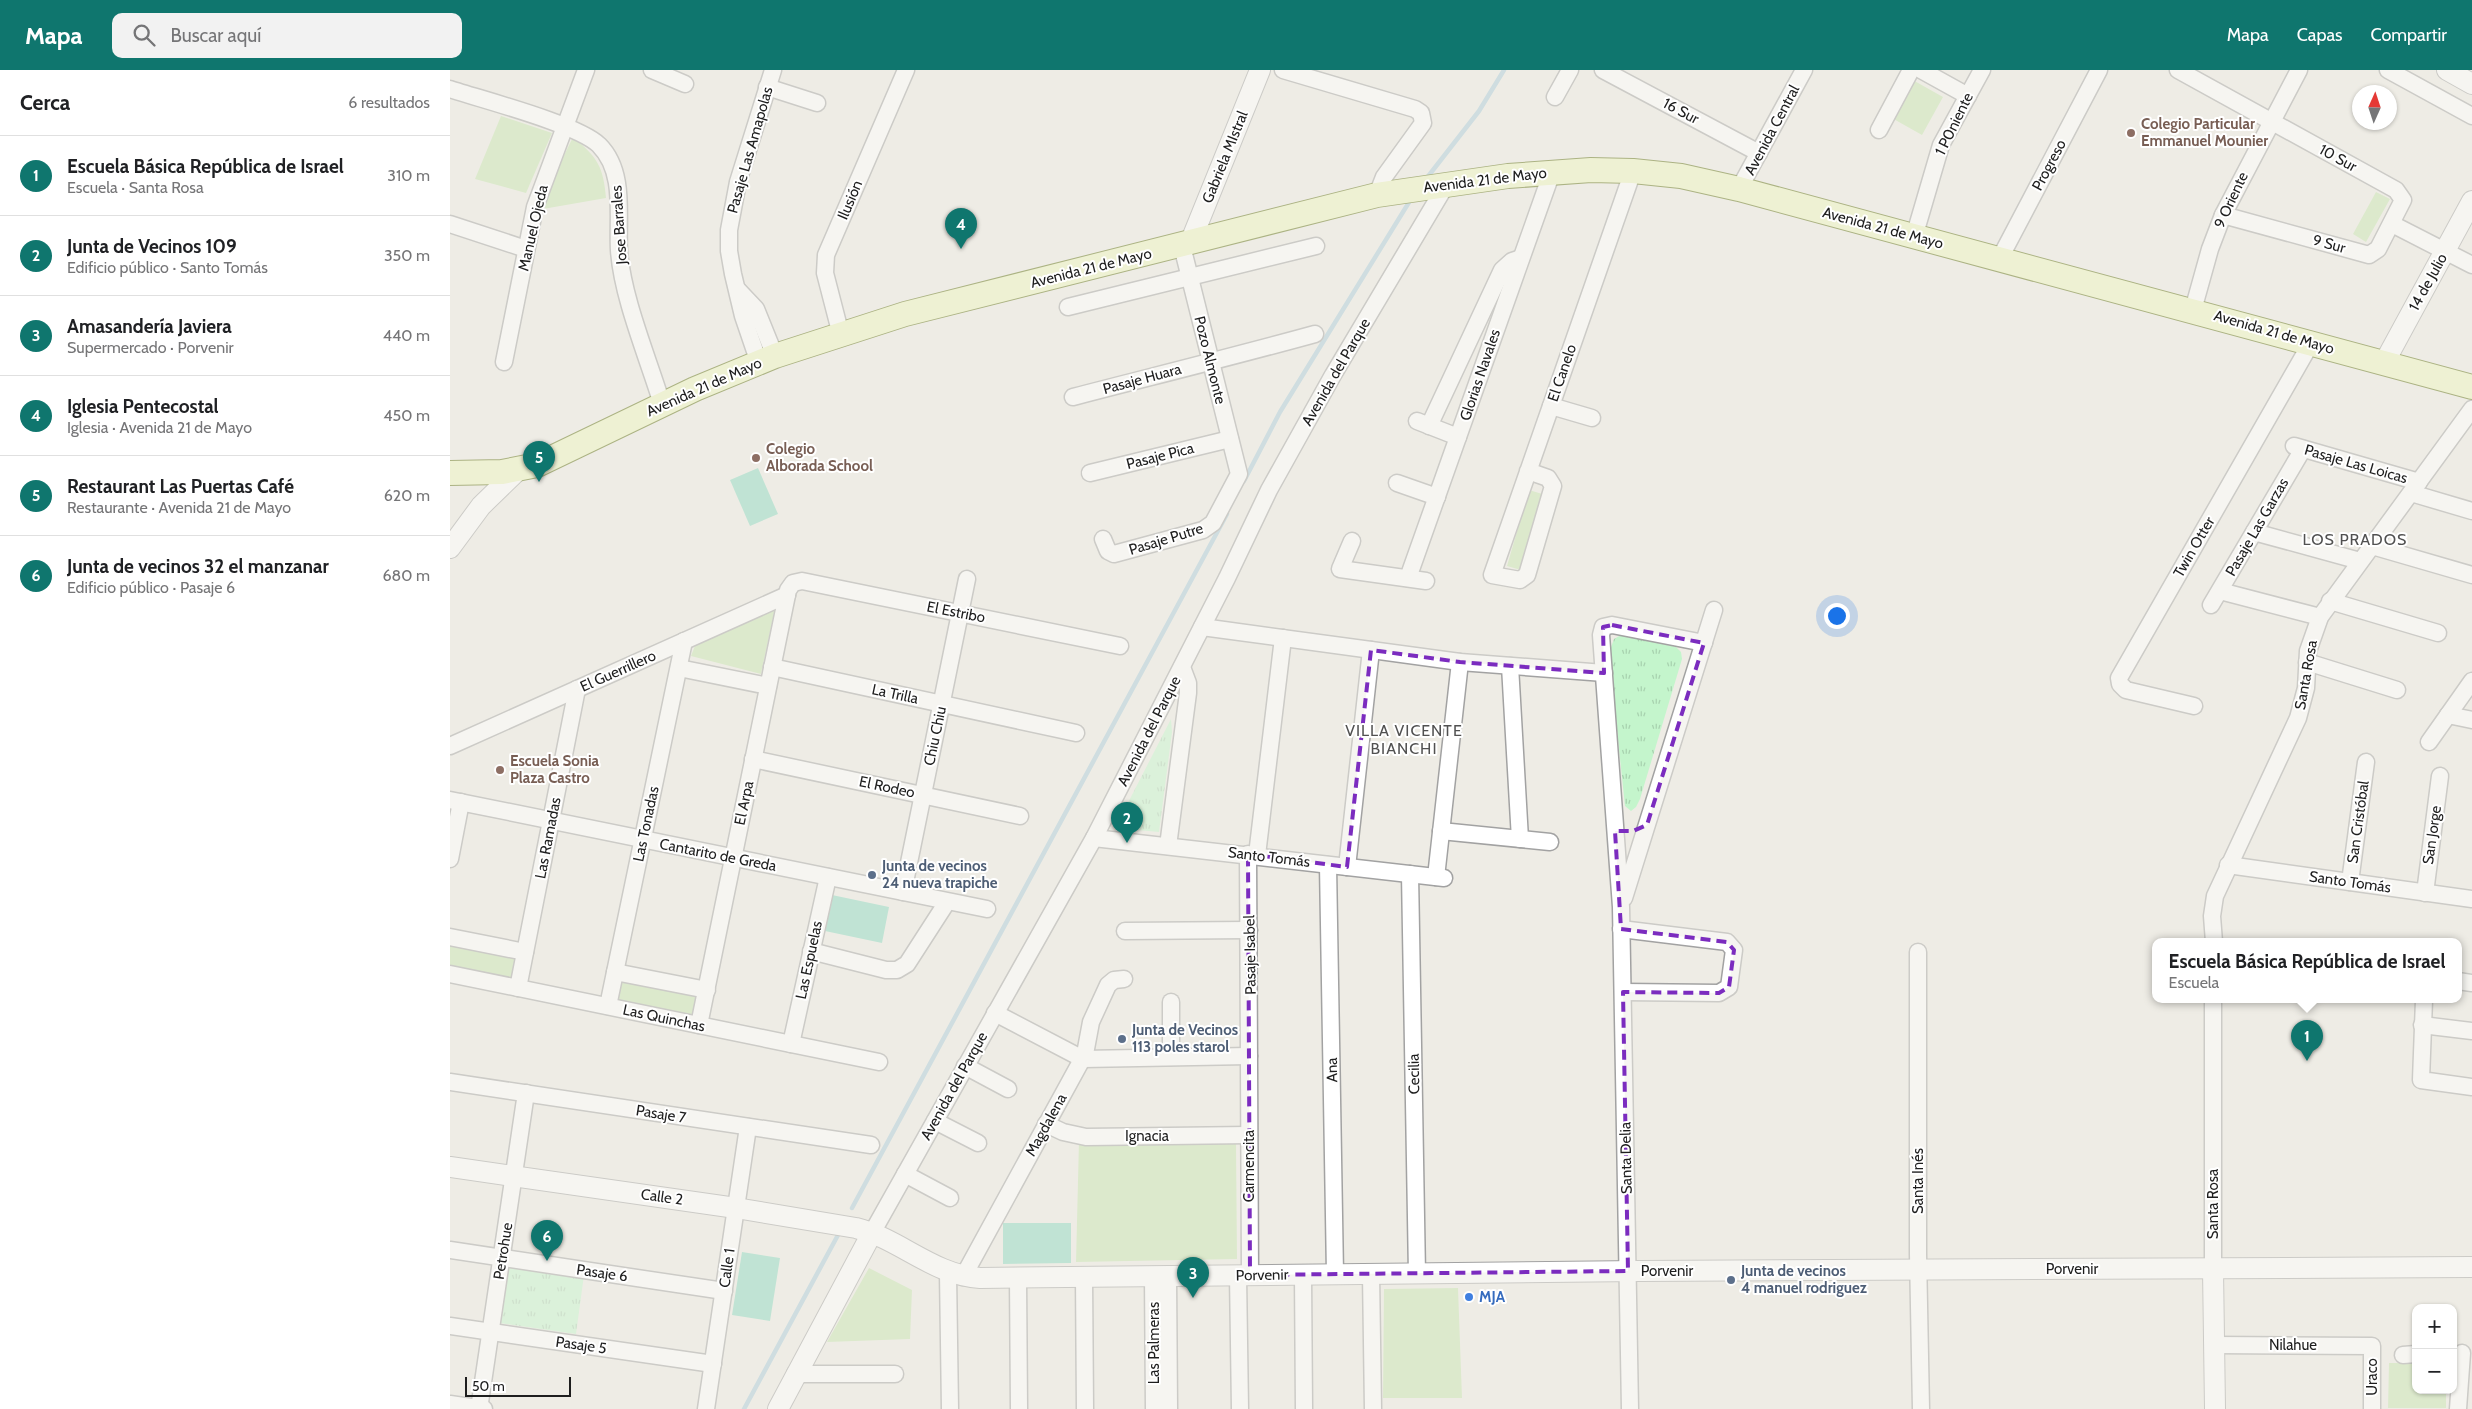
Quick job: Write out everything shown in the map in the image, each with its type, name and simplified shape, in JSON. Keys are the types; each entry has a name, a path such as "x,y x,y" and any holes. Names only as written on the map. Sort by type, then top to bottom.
{"main road":[{"name":"Avenida 21 de Mayo","path":"450,473 517,471 547,461 662,404 767,360 905,314 1377,195 1552,172 1633,171 1681,176 1739,189 1999,260 2193,310 2472,387"}],"street":[{"name":"Manuel Ojeda","path":"504,362 538,195 586,70"},
{"path":"652,70 685,84"},
{"name":"Pasaje Las Amapolas","path":"767,360 756,310 738,290 729,251 732,209 772,70"},
{"name":"Ilusión","path":"841,335 825,273 826,255 906,70"},
{"name":"Gabriela MIstral","path":"1186,244 1260,70"},
{"path":"1283,70 1415,109 1421,113 1423,123 1384,177 1377,195"},
{"path":"1555,97 1570,70"},
{"name":"16 Sur","path":"1603,70 1759,153"},
{"name":"Avenida Central","path":"1739,189 1804,70"},
{"path":"1880,130 1911,70"},
{"path":"1921,70 1968,96"},
{"name":"1 P0niente","path":"1914,237 1939,151 1982,70"},
{"name":"Progreso","path":"1999,260 2100,70"},
{"name":"10 Sur","path":"2178,70 2396,190 2402,197"},
{"name":"9 Oriente","path":"2193,310 2210,249 2222,215 2299,70"},
{"path":"2388,70 2472,116"},
{"path":"2447,70 2472,84"},
{"path":"767,87 817,103"},
{"name":"Jose Barrales","path":"450,89 565,127 590,138 599,145 613,168 619,203 619,250 622,275 662,404"},
{"name":"El Canelo","path":"1528,471 1548,478 1553,486 1527,575 1520,580 1492,575 1528,471 1633,171"},
{"name":"Glorias Navales","path":"1408,578 1552,172"},
{"name":"Avenida del Parque","path":"778,1409 872,1233 1094,838 1274,482 1438,186"},
{"name":"9 Sur","path":"2222,215 2369,255 2378,249 2402,203 2402,197"},
{"name":"14 de Julio","path":"2384,363 2472,201"},
{"path":"450,224 526,249"},
{"path":"2392,224 2472,265"},
{"name":"Pozo Almonte","path":"1186,244 1190,278 1239,474"},
{"path":"1068,308 1316,246"},
{"path":"1458,437 1423,424 1502,270 1512,261 1521,258"},
{"name":"Pasaje Huara","path":"1073,397 1315,334"},
{"name":"Twin Otter","path":"2194,706 2126,690 2120,684 2119,678 2311,343"},
{"path":"1551,406 1592,418"},
{"name":"Santa Rosa","path":"2214,938 2213,906 2228,865 2298,718 2306,688 2306,662 2320,617 2472,409"},
{"name":"Pasaje Pica","path":"1090,473 1230,439"},
{"name":"Pasaje Las Loicas","path":"2298,447 2415,487 2472,511"},
{"name":"Pasaje Las Garzas","path":"2298,447 2254,532 2216,598 2320,617"},
{"path":"450,548 480,506 517,471"},
{"name":"Pasaje Putre","path":"1104,539 1108,551 1114,554 1204,530 1213,523 1239,474"},
{"path":"1397,483 1436,497"},
{"path":"2254,532 2360,561"},
{"path":"1352,541 1340,569 1426,581"},
{"path":"2372,546 2472,575"},
{"name":"Chiu Chiu","path":"903,892 967,579"},
{"name":"El Estribo","path":"790,589 802,581 1120,646"},
{"name":"El Guerrillero","path":"450,746 684,641 790,589"},
{"name":"El Arpa","path":"699,1025 768,686 790,589"},
{"path":"2330,601 2438,633"},
{"path":"1621,907 1714,610"},
{"path":"1621,907 1601,635 1603,627 1612,625 1704,643"},
{"path":"1202,627 1460,662 1604,673"},
{"name":"Pasaje Isabel","path":"1249,1056 1251,1038 1249,930 1253,855 1283,638"},
{"name":"Las Tonadas","path":"608,1006 684,641"},
{"path":"1346,867 1371,650"},
{"path":"1460,662 1442,831 1550,842"},
{"path":"2306,662 2397,690"},
{"path":"1510,666 1520,839"},
{"name":"La Trilla","path":"772,667 1076,733"},
{"path":"1168,846 1188,693 1188,683 1182,667"},
{"path":"679,668 768,686"},
{"path":"2429,742 2472,681"},
{"name":"Las Ramadas","path":"518,988 577,689"},
{"path":"2448,715 2472,720"},
{"name":"El Rodeo","path":"753,760 1020,816"},
{"name":"San Cristóbal","path":"2350,882 2366,762"},
{"name":"San Jorge","path":"2425,893 2440,776"},
{"path":"450,859 456,801"},
{"name":"Cantarito de Greda","path":"456,801 986,910"},
{"path":"1615,822 1623,831 1633,831 1647,825"},
{"name":"Santo Tomás","path":"1094,838 1440,878 1442,831"},
{"name":"Ana","path":"1328,865 1335,1274"},
{"name":"Santo Tomás","path":"2228,865 2472,900"},
{"name":"Cecilia","path":"1410,874 1417,1274"},
{"name":"Las Espuelas","path":"791,1044 828,877"},
{"path":"811,951 886,970 897,970 907,964 947,902"},
{"name":"Santa Delia","path":"1621,907 1630,1409"},
{"path":"1621,929 1727,942 1734,950 1729,987 1719,993 1623,992"},
{"path":"1125,931 1249,930"},
{"path":"450,937 525,952"},
{"name":"Santa Inés","path":"1918,952 1920,1409"},
{"path":"615,972 706,990"},
{"name":"Las Quinchas","path":"450,974 879,1062"},
{"name":"Magdalena","path":"956,1275 1046,1124 1082,1059 1087,1049 1093,1014 1108,985 1114,980 1124,979"},
{"path":"1171,1002 1171,1057"},
{"name":"Santa Rosa","path":"2214,1003 2213,1269 2215,1409"},
{"path":"2424,1003 2422,1080 2472,1087"},
{"path":"995,1013 1082,1059 1249,1056"},
{"path":"2422,1025 2472,1031"},
{"name":"Carmencita","path":"1240,1409 1249,1136 1249,1056"},
{"path":"965,1066 1008,1089"},
{"name":"Pasaje 7","path":"450,1082 871,1145"},
{"name":"Petrohue","path":"481,1409 526,1093"},
{"path":"935,1121 978,1143"},
{"name":"Ignacia","path":"1046,1124 1063,1132 1086,1137 1249,1136"},
{"name":"Calle 1","path":"706,1409 748,1127"},
{"name":"Calle 2","path":"450,1167 736,1208 856,1228 872,1233"},
{"path":"905,1174 950,1198"},
{"name":"Porvenir","path":"872,1233 956,1275 1018,1278 1628,1271 2472,1267"},
{"name":"Pasaje 6","path":"450,1250 724,1291"},
{"path":"1371,1274 1372,1409"},
{"path":"950,1409 956,1275"},
{"path":"1302,1275 1304,1409"},
{"name":"Las Palmeras","path":"1154,1409 1161,1276"},
{"name":"Las Palmeras","path":"1161,1276 1169,1409"},
{"path":"1084,1277 1085,1409"},
{"path":"1018,1278 1020,1409"},
{"name":"Pasaje 5","path":"450,1326 713,1364"},
{"name":"Nilahue","path":"2214,1345 2372,1346"},
{"name":"Uraco","path":"2372,1346 2372,1409"},
{"path":"2458,1409 2463,1353"},
{"path":"795,1374 895,1374"},
{"path":"450,1404 481,1409"}],"highlighted area":[{"path":"1612,625 1704,643 1647,825 1633,831 1615,831 1621,929 1727,942 1734,950 1729,987 1719,993 1623,992 1628,1271 1250,1275 1248,854 1347,867 1371,650 1460,662 1604,673 1603,627"}],"green space":[{"path":"1911,79 1943,97 1922,135 1890,117"},
{"path":"501,116 552,133 526,193 475,179"},
{"path":"573,137 598,163 603,178 606,198 543,209 555,174"},
{"path":"2376,192 2390,199 2366,242 2353,234"},
{"path":"758,468 778,514 750,526 730,480"},
{"path":"1529,490 1549,496 1528,572 1507,566"},
{"path":"775,608 761,674 691,656 696,643"},
{"path":"1621,635 1676,647 1681,652 1682,659 1640,799 1636,807 1631,811 1625,806 1609,653 1614,639"},
{"path":"1171,719 1172,732 1159,832 1115,828"},
{"path":"832,895 889,907 882,943 825,931"},
{"path":"450,942 518,955 513,981 450,969"},
{"path":"618,976 700,993 695,1019 613,1002"},
{"path":"1079,1140 1236,1141 1237,1259 1076,1262"},
{"path":"1003,1223 1071,1223 1071,1263 1003,1264"},
{"path":"742,1252 780,1258 770,1321 732,1315"},
{"path":"508,1265 584,1275 576,1334 500,1323"},
{"path":"869,1268 912,1290 910,1339 827,1342"},
{"path":"1458,1288 1462,1398 1383,1398 1384,1289"},
{"path":"2389,1363 2412,1363 2412,1394 2446,1394 2446,1408 2388,1408"}],"waterway":[{"path":"1426,179 1479,111 1504,70"},
{"path":"1244,481 1280,412 1411,199"},
{"path":"852,1208 1227,514"},
{"path":"744,1409 838,1235"}],"place":[{"name":"Colegio Particular Emmanuel Mounier","path":"2131,133"},
{"name":"Iglesia Pentecostal","path":"961,249"},
{"name":"Colegio Alborada School","path":"756,458"},
{"name":"Restaurant Las Puertas Café","path":"539,482"},
{"name":"Escuela Sonia Plaza Castro","path":"500,770"},
{"name":"Junta de Vecinos 109","path":"1127,843"},
{"name":"Junta de vecinos 24 nueva trapiche","path":"872,875"},
{"name":"Junta de Vecinos 113 poles starol","path":"1122,1039"},
{"name":"Escuela Básica República de Israel","path":"2307,1061"},
{"name":"Junta de vecinos 32 el manzanar","path":"547,1261"},
{"name":"Junta de vecinos 4 manuel rodriguez","path":"1731,1280"},
{"name":"MJA","path":"1469,1297"},
{"name":"Amasandería Javiera","path":"1193,1298"}],"district":[{"name":"LOS PRADOS","path":"2355,539"},
{"name":"VILLA VICENTE BIANCHI","path":"1404,739"}]}
